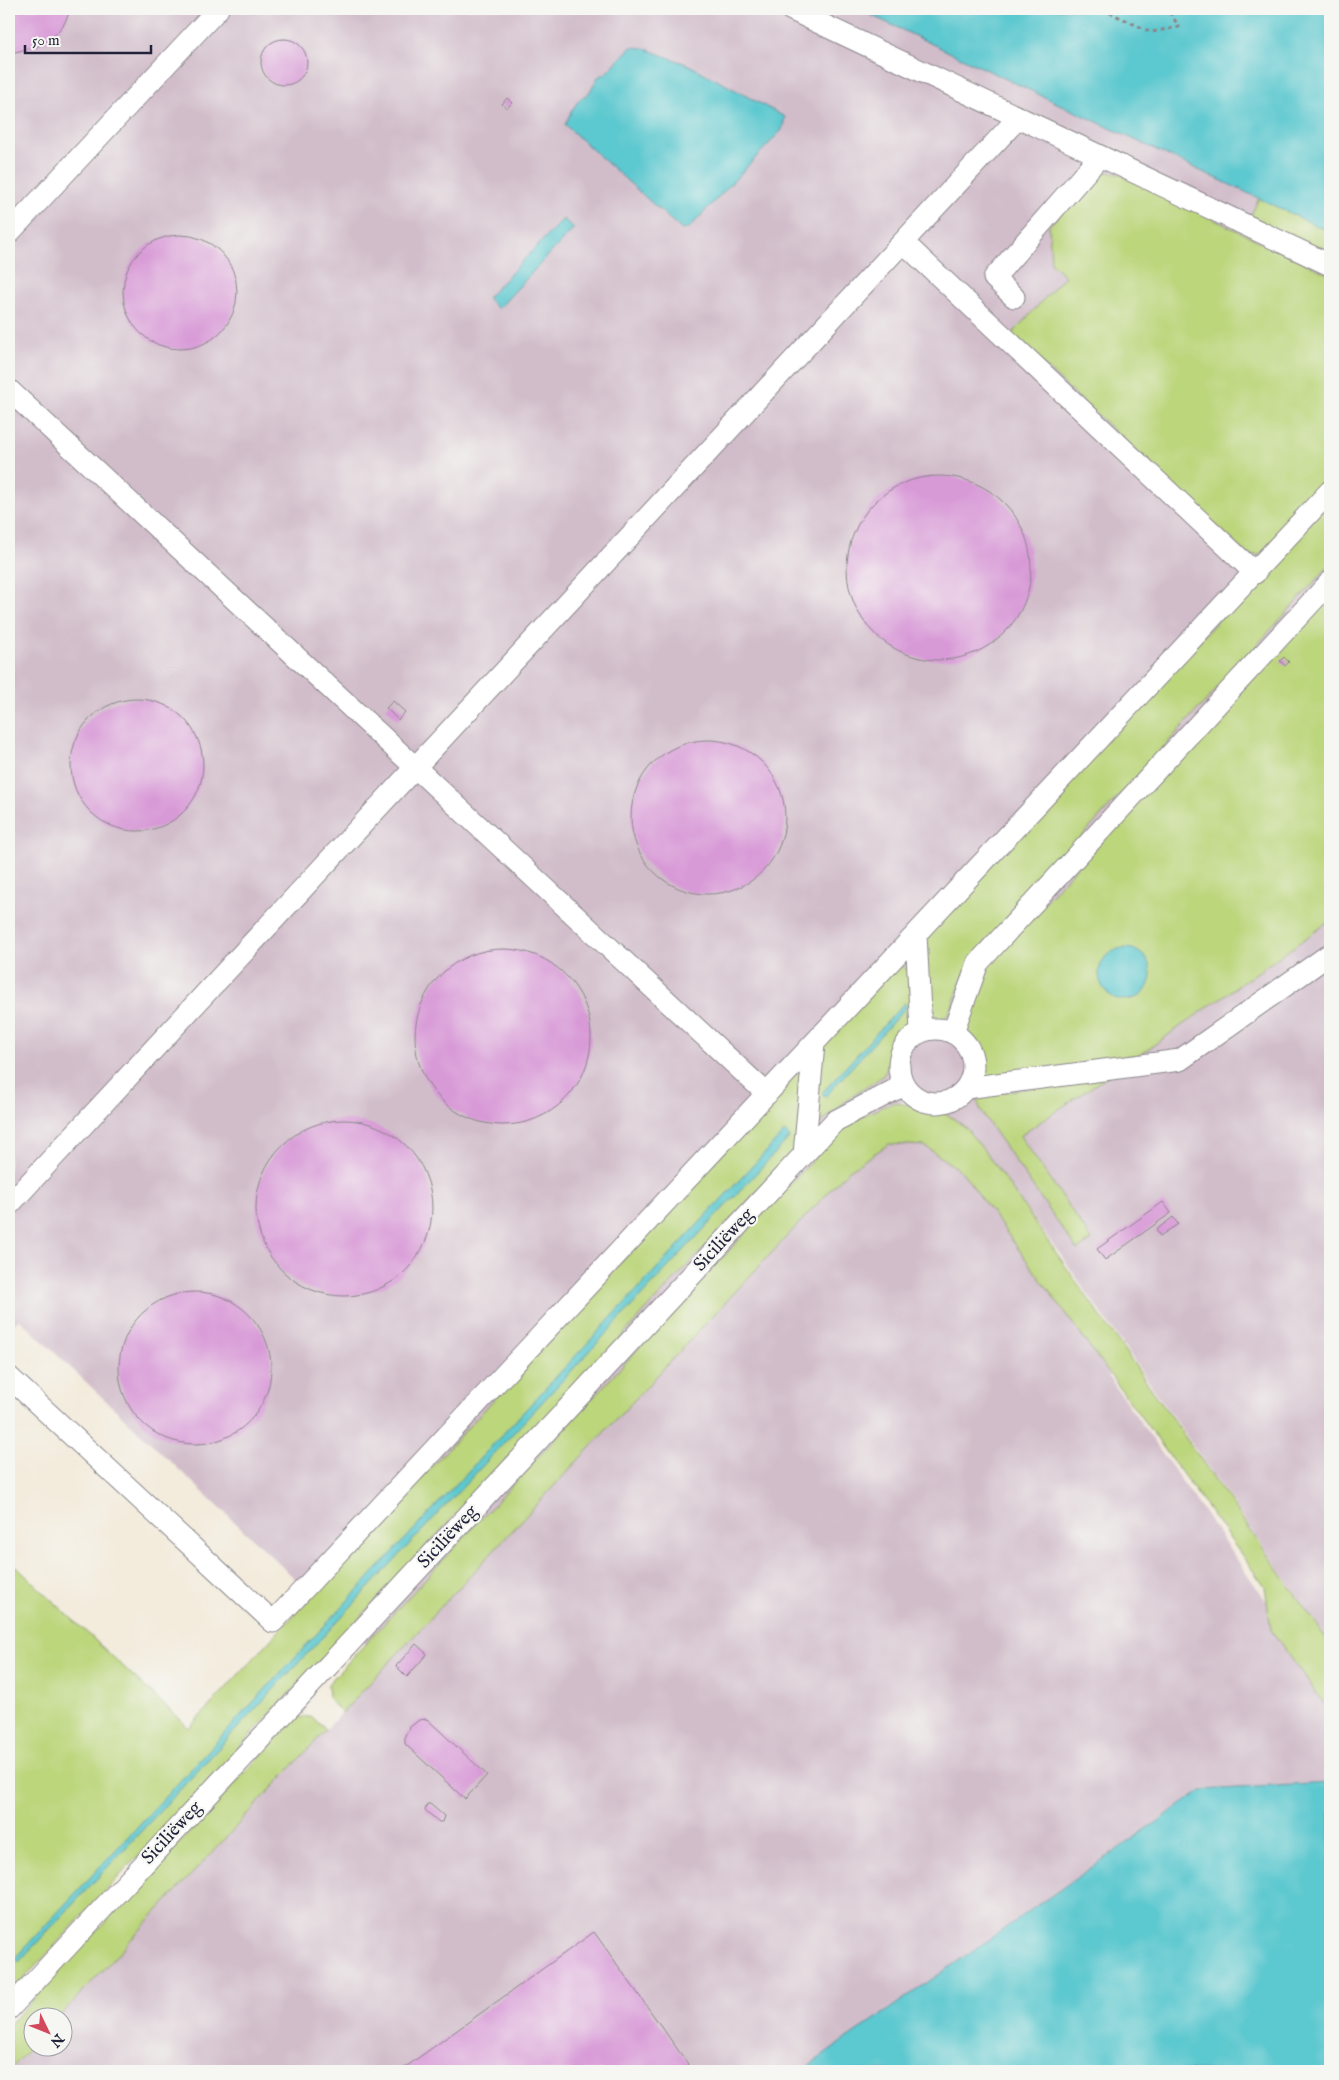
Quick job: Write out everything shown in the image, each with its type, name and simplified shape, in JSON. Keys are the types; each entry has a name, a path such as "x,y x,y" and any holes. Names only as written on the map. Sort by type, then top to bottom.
{"street":[{"path":"9,233 218,9"},
{"path":"790,9 1330,265"},
{"path":"9,1205 1019,118"},
{"path":"1014,297 994,278 1100,156"},
{"path":"903,242 1255,573"},
{"path":"9,390 767,1094"},
{"path":"9,1377 273,1622 1330,491"},
{"path":"952,1032 978,964 1330,582"},
{"path":"916,934 921,1032"},
{"path":"966,1088 1180,1060 1330,954"},
{"path":"931,1029 942,1029 952,1032 962,1039 968,1047 972,1057 971,1079 966,1088 956,1097 945,1102 933,1104 922,1101 911,1094 904,1085 898,1065 900,1055 912,1037 921,1032 931,1029"},
{"path":"804,1154 814,1044"},
{"name":"Siciliëweg","path":"9,2009 834,1121 904,1085"}],"path":[{"path":"1102,9 1150,32 1178,27 1168,9"}],"shaded area":[{"path":"9,9 915,9 1330,200 1330,1643 1060,1254 964,1127 911,1092 374,1653 19,1319 9,1330"},
{"path":"902,1136 951,1155 1119,1366 1108,1376 1330,1692 1330,1783 1201,1790 801,2071 10,2071 22,2058 72,2058 72,2008 67,2008 326,1730 411,1633 842,1172"}],"green space":[{"path":"1100,173 1119,174 1330,275 1330,478 1260,555 1248,555 1011,335 1065,276 1051,263 1049,226 1094,178"},
{"path":"1259,198 1330,232 1330,257 1249,219"},
{"path":"1330,500 1330,565 971,958 949,1014 941,1020 932,1017 926,1009 926,934"},
{"path":"1330,594 1330,921 1137,1057 982,1081 981,1053 964,1022 985,966"},
{"path":"902,966 908,970 913,1008 905,1030 896,1040 890,1052 889,1064 883,1076 845,1101 818,1126 813,1123 821,1047 895,968"},
{"path":"805,1064 798,1147 19,1984 9,1989 9,1560 189,1728"},
{"path":"1109,1075 1020,1136 1092,1240 1077,1250 994,1131 981,1111 977,1100 981,1096"},
{"path":"895,1102 947,1114 965,1127 987,1154 1330,1644 1330,1712 1271,1630 1265,1587 963,1173 925,1146 889,1144 848,1171 342,1713 329,1699 328,1684 836,1135 864,1116"},
{"path":"297,1717 312,1717 326,1730 67,2008 25,2008"},
{"path":"22,2011 22,2057 9,2071 9,2025"}],"water":[{"path":"858,9 1330,9 1330,232"},
{"path":"631,47 643,48 689,65 785,117 782,130 689,228 682,230 565,125 579,100 589,93 598,77 605,74"},
{"path":"563,219 574,228 498,309 487,298"},
{"path":"1125,948 1139,952 1147,960 1151,974 1147,988 1139,996 1125,1000 1111,996 1103,988 1099,974 1103,960 1111,952"},
{"path":"904,1003 907,1006 825,1097 822,1093"},
{"path":"784,1132 790,1137 19,1962 15,1958"},
{"path":"1330,1783 1330,2071 801,2071 1202,1790"}],"building":[{"path":"9,9 71,9 64,24 52,38 36,47 9,52"},
{"path":"284,39 297,43 303,49 307,62 303,75 297,81 284,85 271,81 265,75 261,62 265,49 271,43"},
{"path":"507,98 512,103 507,108 502,104"},
{"path":"180,235 202,240 220,252 232,270 237,292 232,314 220,332 202,344 180,349 158,344 140,332 128,314 123,292 128,270 140,252 158,240"},
{"path":"939,476 957,478 974,483 1004,503 1024,533 1029,550 1031,568 1029,586 1024,603 1004,633 974,653 957,658 939,660 921,658 904,653 874,633 854,603 849,586 847,568 849,550 854,533 874,503 904,483 921,478"},
{"path":"1284,657 1289,662 1285,666 1280,661"},
{"path":"137,699 150,700 162,704 184,718 198,740 202,752 202,778 198,790 184,812 162,826 150,830 137,831 124,830 112,826 90,812 76,790 72,778 71,765 72,752 76,740 90,718 112,704 124,700"},
{"path":"393,701 405,712 398,720 386,708"},
{"path":"708,740 737,746 751,753 762,763 772,774 779,788 785,817 779,846 772,860 762,871 751,881 737,888 708,894 679,888 665,881 654,871 644,860 637,846 631,817 637,788 644,774 654,763 665,753 679,746"},
{"path":"494,949 512,949 529,952 545,959 571,981 581,995 588,1011 591,1037 590,1054 585,1071 571,1093 559,1105 545,1115 529,1122 512,1125 494,1125 477,1122 461,1115 435,1093 425,1079 418,1063 415,1046 415,1028 418,1011 425,995 447,969 461,959 477,952"},
{"path":"335,1120 353,1120 370,1123 386,1130 412,1152 422,1166 429,1182 432,1208 431,1225 426,1242 412,1264 400,1276 386,1286 370,1293 353,1296 335,1296 318,1293 302,1286 276,1264 266,1250 259,1234 256,1217 256,1199 259,1182 266,1166 288,1140 302,1130 318,1123"},
{"path":"1163,1202 1171,1213 1105,1260 1097,1249"},
{"path":"1173,1217 1178,1224 1160,1236 1156,1230"},
{"path":"195,1292 210,1293 224,1297 237,1304 249,1314 259,1326 266,1339 270,1353 270,1383 266,1397 259,1410 249,1422 237,1432 224,1439 210,1443 195,1444 180,1443 166,1439 153,1432 141,1422 131,1410 124,1397 120,1383 119,1368 120,1353 124,1339 131,1326 141,1314 153,1304 166,1297 180,1293"},
{"path":"416,1644 427,1654 407,1677 396,1666"},
{"path":"427,1719 487,1775 465,1799 405,1744 405,1735 409,1728 419,1720"},
{"path":"427,1804 430,1804 444,1816 442,1822 439,1822 425,1810"},
{"path":"594,1932 693,2071 400,2071"}]}
